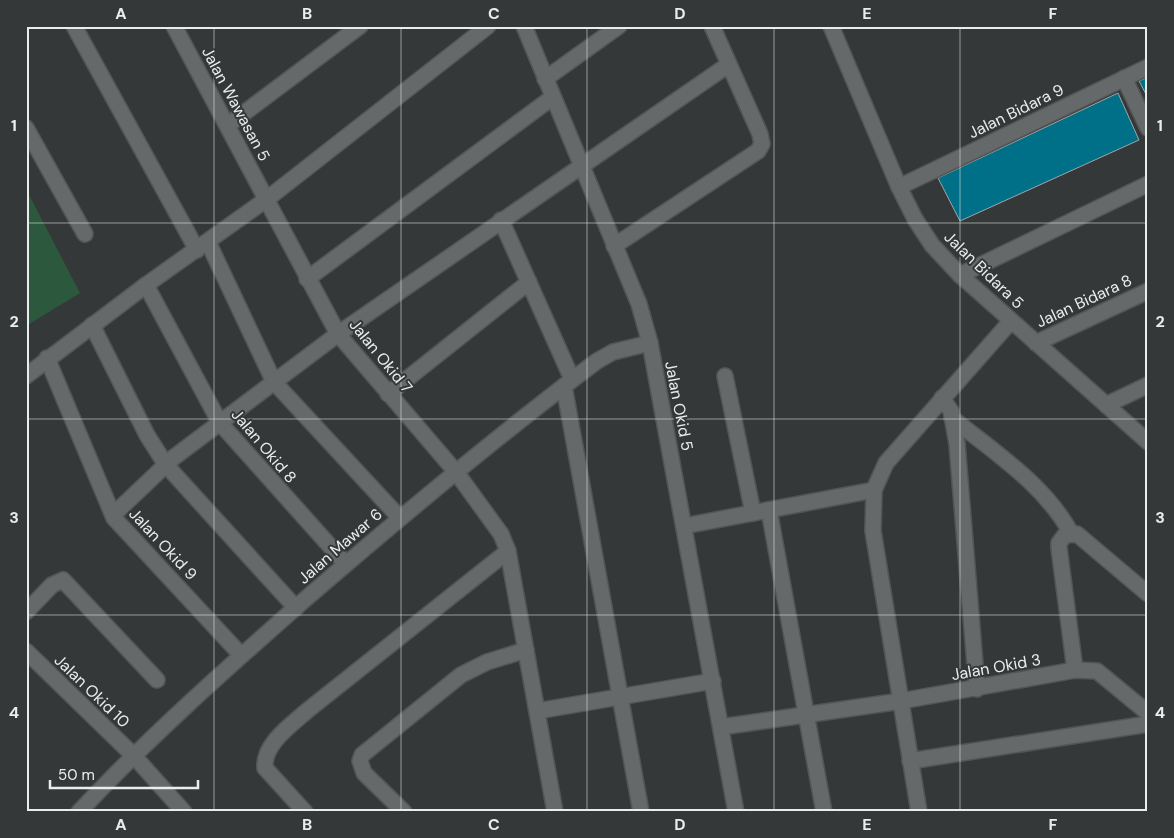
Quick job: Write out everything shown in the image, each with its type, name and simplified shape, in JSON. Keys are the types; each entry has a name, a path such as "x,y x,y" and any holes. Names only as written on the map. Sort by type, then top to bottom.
{"street":[{"path":"74,26 202,246 274,382 400,518"},
{"name":"Jalan Wawasan 5","path":"174,26 267,199"},
{"path":"228,125 360,26"},
{"path":"26,376 47,358 146,285 267,199 488,26"},
{"name":"Jalan Okid 5","path":"524,26 614,246 640,304 650,343 722,727 736,812"},
{"path":"545,79 619,26"},
{"path":"614,246 758,151 762,144 760,134 712,26"},
{"name":"Jalan Bidara 5","path":"831,26 899,187 915,219 932,245 960,275 1148,442"},
{"path":"113,515 166,465 338,334 728,65"},
{"name":"Jalan Bidara 9","path":"899,187 1148,67"},
{"path":"1124,78 1148,128"},
{"path":"307,278 553,98"},
{"path":"26,128 85,234"},
{"path":"960,275 1148,184"},
{"name":"Jalan Okid 7","path":"267,199 338,334 456,472 502,534 508,551 555,812"},
{"path":"501,220 529,282 568,383 641,812"},
{"path":"388,394 529,282"},
{"name":"Jalan Okid 8","path":"146,285 220,424 346,564"},
{"name":"Jalan Bidara 8","path":"1036,343 1148,291"},
{"path":"919,812 873,532 872,508 874,490 886,463 1011,321"},
{"path":"92,325 146,435 166,465 296,608"},
{"name":"Jalan Mawar 6","path":"80,812 133,756 241,655 400,518 568,383 613,352 650,343"},
{"name":"Jalan Okid 9","path":"47,358 113,515 241,655"},
{"path":"725,376 753,513"},
{"path":"1106,405 1148,385"},
{"path":"942,398 951,411 957,454 977,689"},
{"path":"952,418 1040,490 1060,513 1071,533 1076,534 1148,594"},
{"path":"684,526 874,490"},
{"path":"769,510 808,714 824,812"},
{"path":"1071,533 1061,539 1059,548 1075,670"},
{"path":"305,812 265,768 264,760 268,751 283,733 308,710 508,551"},
{"path":"26,612 52,585 63,580 158,680"},
{"path":"404,812 364,773 360,761 362,755 461,675 487,662 526,650"},
{"name":"Jalan Okid 10","path":"26,651 133,756 184,812"},
{"name":"Jalan Okid 3","path":"722,727 977,689 1075,670 1097,671 1148,713"},
{"path":"537,711 713,681"},
{"path":"910,761 1148,724"}],"green space":[{"path":"26,189 80,293 26,326"}],"building":[{"path":"1148,77 1148,98 1139,81"},
{"path":"1118,93 1139,140 960,221 938,178"}]}
